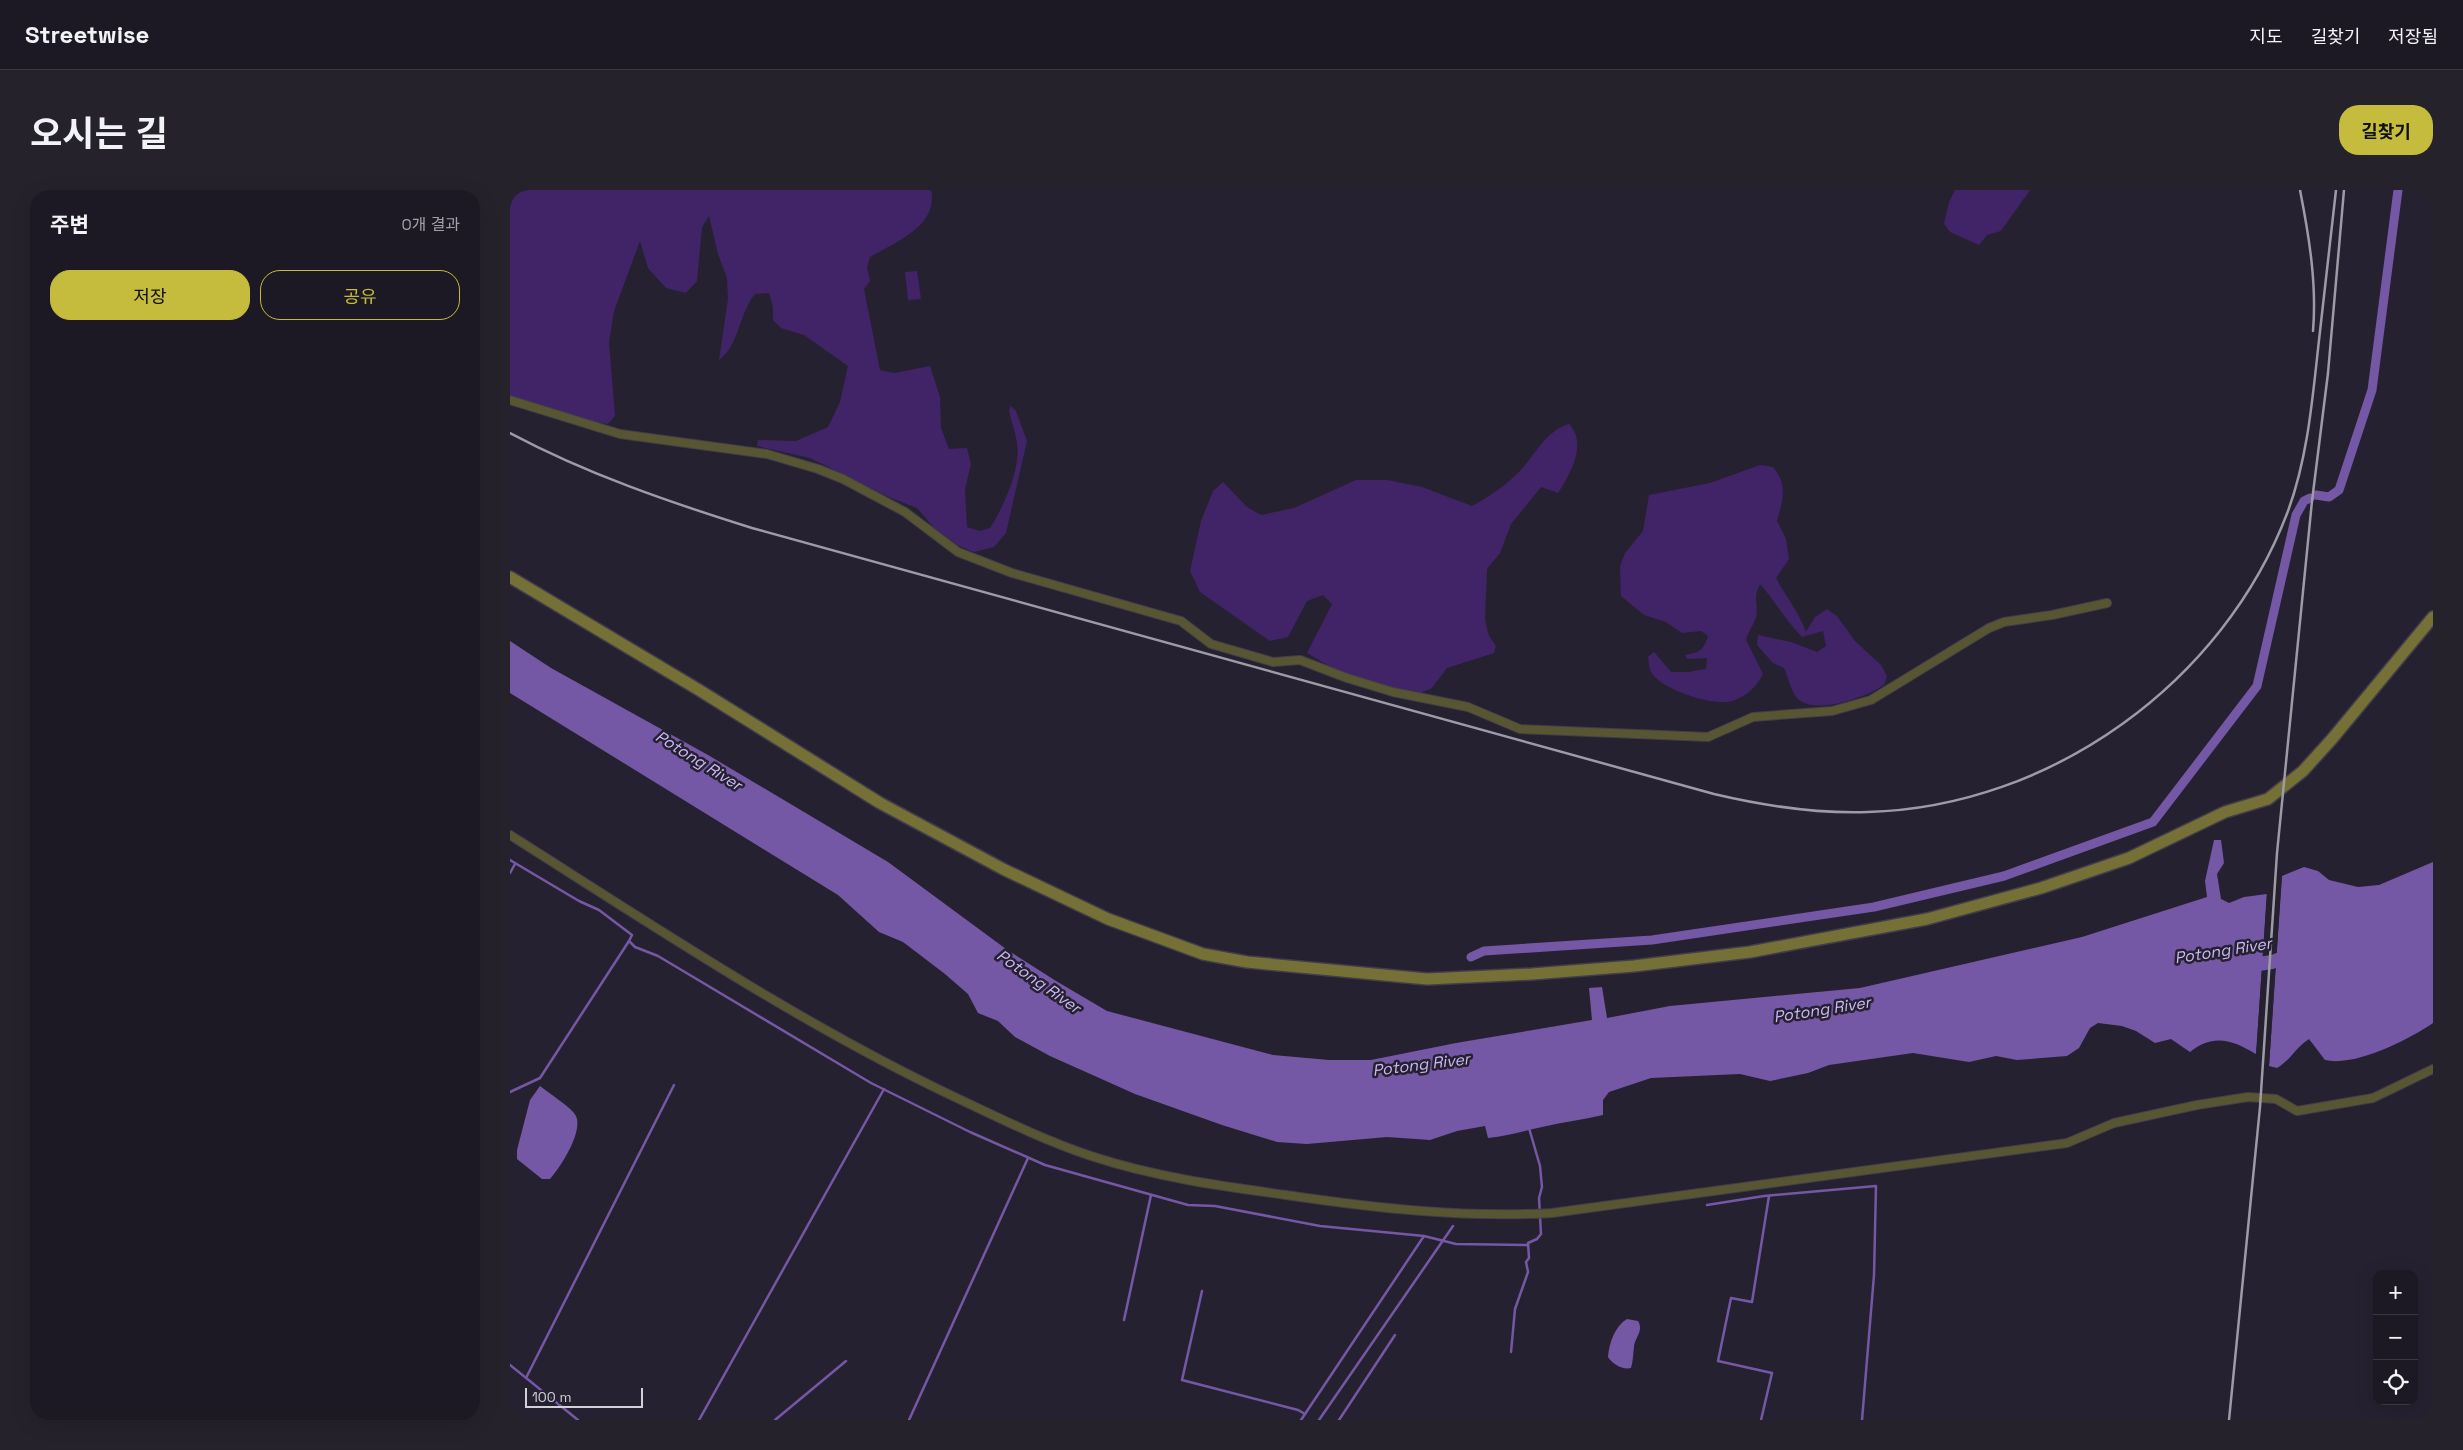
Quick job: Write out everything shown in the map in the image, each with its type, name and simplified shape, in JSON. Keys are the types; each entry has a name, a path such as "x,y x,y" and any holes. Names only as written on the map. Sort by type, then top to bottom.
{"main road":[{"path":"510,577 699,690 880,803 1003,870 1108,919 1203,954 1247,962 1427,979 1532,974 1634,966 1750,952 1927,919 2041,888 2129,858 2225,812 2268,799 2303,771 2332,739 2433,617"}],"street":[{"path":"510,400 620,434 767,454 818,469 843,479 905,512 958,552 1012,573 1181,621 1211,644 1274,662 1300,660 1347,678 1393,692 1468,707 1520,729 1708,737 1753,717 1850,707 1885,692 1988,628 2004,622 2052,615 2107,603"},
{"path":"510,836 836,1038 904,1074 1047,1139 1090,1156 1147,1173 1207,1184 1357,1206 1504,1216 1552,1213 2067,1143 2114,1123 2197,1105 2248,1098 2276,1099 2297,1111 2373,1098 2433,1069"}],"shaded area":[{"path":"510,190 931,190 932,203 922,223 902,239 870,257 867,267 870,281 864,289 880,370 894,373 930,366 940,397 941,428 949,449 967,448 971,464 965,489 967,527 980,531 990,528 1000,510 1014,476 1018,454 1016,436 1009,410 1011,406 1016,411 1027,441 1006,533 994,547 974,552 957,545 934,528 917,508 891,498 810,458 757,446 758,440 796,441 828,427 840,402 848,366 804,335 781,328 773,320 773,307 769,293 755,294 745,310 731,346 719,360 728,299 727,278 718,254 709,216 702,227 697,281 686,293 666,288 648,268 640,241 614,311 609,342 615,416 608,424 575,418 510,396"},
{"path":"1955,190 2030,190 2001,231 1987,235 1979,245 1950,232 1944,224 1949,202"},
{"path":"917,271 921,299 908,300 905,272"},
{"path":"1569,424 1577,441 1577,450 1572,468 1558,493 1541,487 1511,524 1500,553 1487,569 1485,620 1489,636 1496,646 1494,653 1447,668 1432,688 1421,693 1403,691 1343,674 1307,653 1332,604 1323,595 1307,601 1288,637 1270,641 1200,592 1190,571 1201,521 1213,491 1223,482 1247,507 1261,515 1294,508 1356,480 1387,480 1422,487 1472,506 1517,474 1546,438 1560,427"},
{"path":"1760,465 1773,467 1781,480 1783,493 1777,521 1786,539 1789,559 1776,578 1806,632 1815,617 1827,609 1837,616 1855,641 1881,665 1887,676 1884,685 1876,690 1840,703 1827,705 1804,703 1796,697 1784,668 1773,663 1757,645 1758,635 1791,642 1817,652 1826,646 1823,631 1802,637 1760,584 1756,594 1756,617 1746,640 1763,674 1747,694 1732,701 1724,702 1701,699 1665,685 1651,672 1648,657 1654,652 1671,672 1706,669 1707,658 1687,659 1685,655 1700,650 1708,636 1701,631 1682,633 1666,622 1644,615 1621,596 1620,566 1625,553 1643,531 1649,495 1710,483"}],"water":[{"path":"510,641 551,668 708,755 888,862 1006,949 1107,1011 1273,1055 1329,1060 1371,1060 1456,1043 1592,1020 1589,988 1602,987 1607,1018 1670,1006 1860,988 2082,937 2207,897 2205,881 2214,840 2221,840 2224,863 2217,874 2221,899 2229,903 2244,897 2267,894 2256,1054 2239,1045 2223,1041 2207,1042 2190,1052 2171,1039 2155,1043 2136,1031 2122,1026 2098,1023 2090,1028 2079,1048 2067,1056 2017,1060 1996,1056 1969,1062 1913,1053 1829,1065 1808,1073 1770,1081 1740,1074 1651,1078 1609,1092 1603,1100 1603,1115 1502,1136 1488,1138 1485,1126 1457,1131 1430,1140 1387,1137 1307,1144 1277,1142 1222,1125 1135,1094 1050,1056 1015,1037 998,1021 978,1013 968,994 945,974 903,942 879,932 838,895 510,693"},
{"path":"2433,862 2433,1023 2381,1051 2351,1060 2325,1060 2309,1039 2282,1065 2277,1068 2269,1066 2282,876 2304,867 2318,871 2329,880 2358,887 2379,885"},
{"path":"540,1086 570,1109 577,1119 577,1128 571,1147 550,1179 542,1179 517,1159 517,1150 530,1100"},
{"path":"1627,1319 1638,1321 1640,1325 1631,1368 1618,1366 1608,1357 1613,1335"}],"pier":[{"path":"2282,873 2269,1068 2266,1066 2279,875"},
{"path":"2267,891 2269,894 2258,1054 2256,1057"}],"waterway":[{"path":"2316,495 2329,497 2339,490 2372,390 2398,190"},
{"path":"1471,957 1484,951 1652,940 1874,907 2004,876 2153,822 2257,686 2296,515 2304,501 2310,498"},
{"path":"510,860 579,901 599,910 632,935 629,941 635,947 658,956 871,1083 970,1132 1045,1165 1188,1205 1215,1206 1320,1226 1424,1236 1456,1244 1528,1245"},
{"path":"510,873 515,864"},
{"path":"510,1092 540,1078 629,941"},
{"name":"Potong River","path":"2245,966 2272,962 2292,955"},
{"path":"526,1378 674,1085"},
{"path":"699,1420 884,1089"},
{"path":"1511,1352 1515,1309 1528,1272 1526,1262 1529,1258 1528,1243 1537,1239 1541,1234 1539,1198 1542,1187 1540,1166 1529,1128"},
{"path":"909,1420 1028,1158"},
{"path":"1707,1205 1764,1196 1876,1186 1874,1275 1862,1420"},
{"path":"1124,1320 1151,1195"},
{"path":"1761,1420 1772,1373 1718,1361 1731,1298 1752,1302 1769,1196"},
{"path":"1319,1420 1453,1226"},
{"path":"1301,1420 1424,1236"},
{"path":"1202,1291 1182,1380 1298,1410 1305,1414"},
{"path":"1339,1420 1395,1335"},
{"path":"775,1420 846,1361"},
{"path":"510,1365 578,1420"}],"railway":[{"path":"2300,190 2313,278 2313,331"},
{"path":"510,433 539,448 629,486 752,528 1714,794 1771,805 1829,812 1868,812 1936,805 2002,787 2064,760 2123,724 2175,680 2221,629 2259,573 2288,511 2300,471 2308,431 2336,190"},
{"path":"2229,1420 2260,1107 2277,853 2312,501 2328,373 2344,190"}]}
